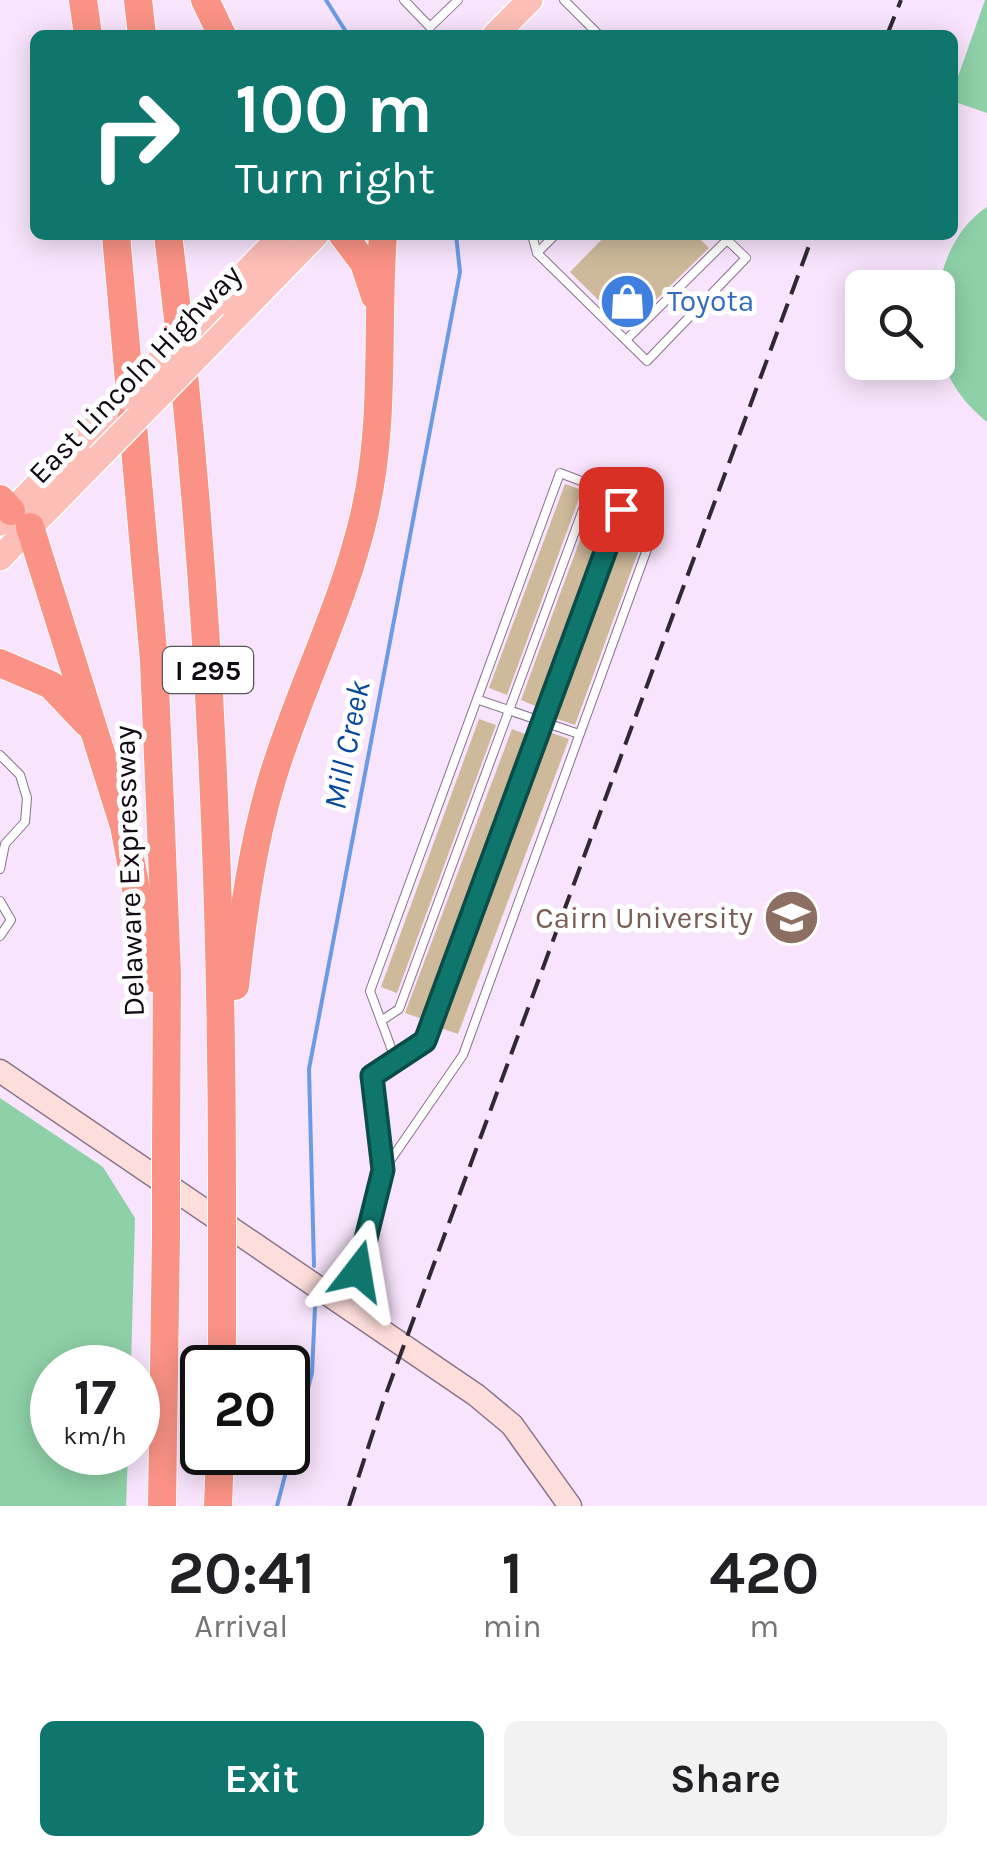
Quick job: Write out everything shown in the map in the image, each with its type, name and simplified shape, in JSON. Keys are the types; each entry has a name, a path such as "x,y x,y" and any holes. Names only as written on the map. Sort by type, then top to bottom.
{"highway":[{"path":"83,0 87,30"},
{"path":"138,0 141,30"},
{"path":"205,0 220,30"},
{"name":"Delaware Expressway","path":"116,240 154,661 168,973 162,1506"},
{"name":"I 295","path":"169,240 191,449 208,672 222,1107 222,1345"},
{"path":"347,240 364,264 379,312"},
{"path":"222,1107 242,922 255,844 280,755 341,594 370,487 380,425 383,240"},
{"path":"10,515 100,743 133,863 165,1054"},
{"path":"0,664 50,685 75,708 100,743"},
{"path":"218,1506 219,1475"}],"main road":[{"path":"501,30 530,0"},
{"name":"East Lincoln Highway","path":"0,558 10,515 277,240"},
{"name":"East Lincoln Highway","path":"10,515 98,457 311,240"},
{"path":"0,1071 492,1408 526,1442 570,1506"}],"lane":[{"path":"404,0 430,27 458,0"},
{"path":"564,0 594,30"},
{"path":"533,240 536,252 646,361 746,258 728,240"},
{"path":"536,252 549,240"},
{"path":"626,340 722,240"},
{"path":"341,1306 358,1271 383,1170 372,1076 425,1041 621,509 592,485 560,474 370,990 396,1060"},
{"path":"381,1021 399,1009 592,485"},
{"path":"383,1170 463,1055 658,520"},
{"path":"479,700 579,734"},
{"path":"0,755 20,775 27,798 25,822 4,844 0,869"},
{"path":"0,900 11,920 0,936"}],"green space":[{"path":"987,0 987,113 958,103 958,77"},
{"path":"987,207 987,422 962,397 952,380 955,380 955,270 943,270 958,238"},
{"path":"0,1098 103,1167 135,1218 132,1345 30,1345 30,1475 127,1475 126,1506 0,1506"}],"building":[{"name":"Toyota","path":"601,240 701,240 709,248 627,328 570,272"},
{"path":"565,484 582,490 507,695 489,688"},
{"path":"592,507 611,514 540,708 521,700"},
{"path":"631,515 649,522 575,725 554,718 554,714 625,519 629,521"},
{"path":"479,719 496,725 397,993 381,987"},
{"path":"512,729 530,736 425,1020 405,1013"},
{"path":"549,732 569,739 458,1034 438,1027"}],"waterway":[{"name":"Mill Creek","path":"326,0 345,30"},
{"name":"Mill Creek","path":"314,1266 309,1069 460,272 457,240"},
{"name":"Mill Creek","path":"277,1506 312,1373 315,1307"}],"railway":[{"path":"889,30 901,0"},
{"path":"349,1506 383,1402 811,240"}],"place":[{"name":"Toyota","path":"628,301"},
{"name":"Cairn University","path":"792,918"}],"route":[{"path":"358,1271 383,1170 372,1076 425,1041 621,509"}]}
